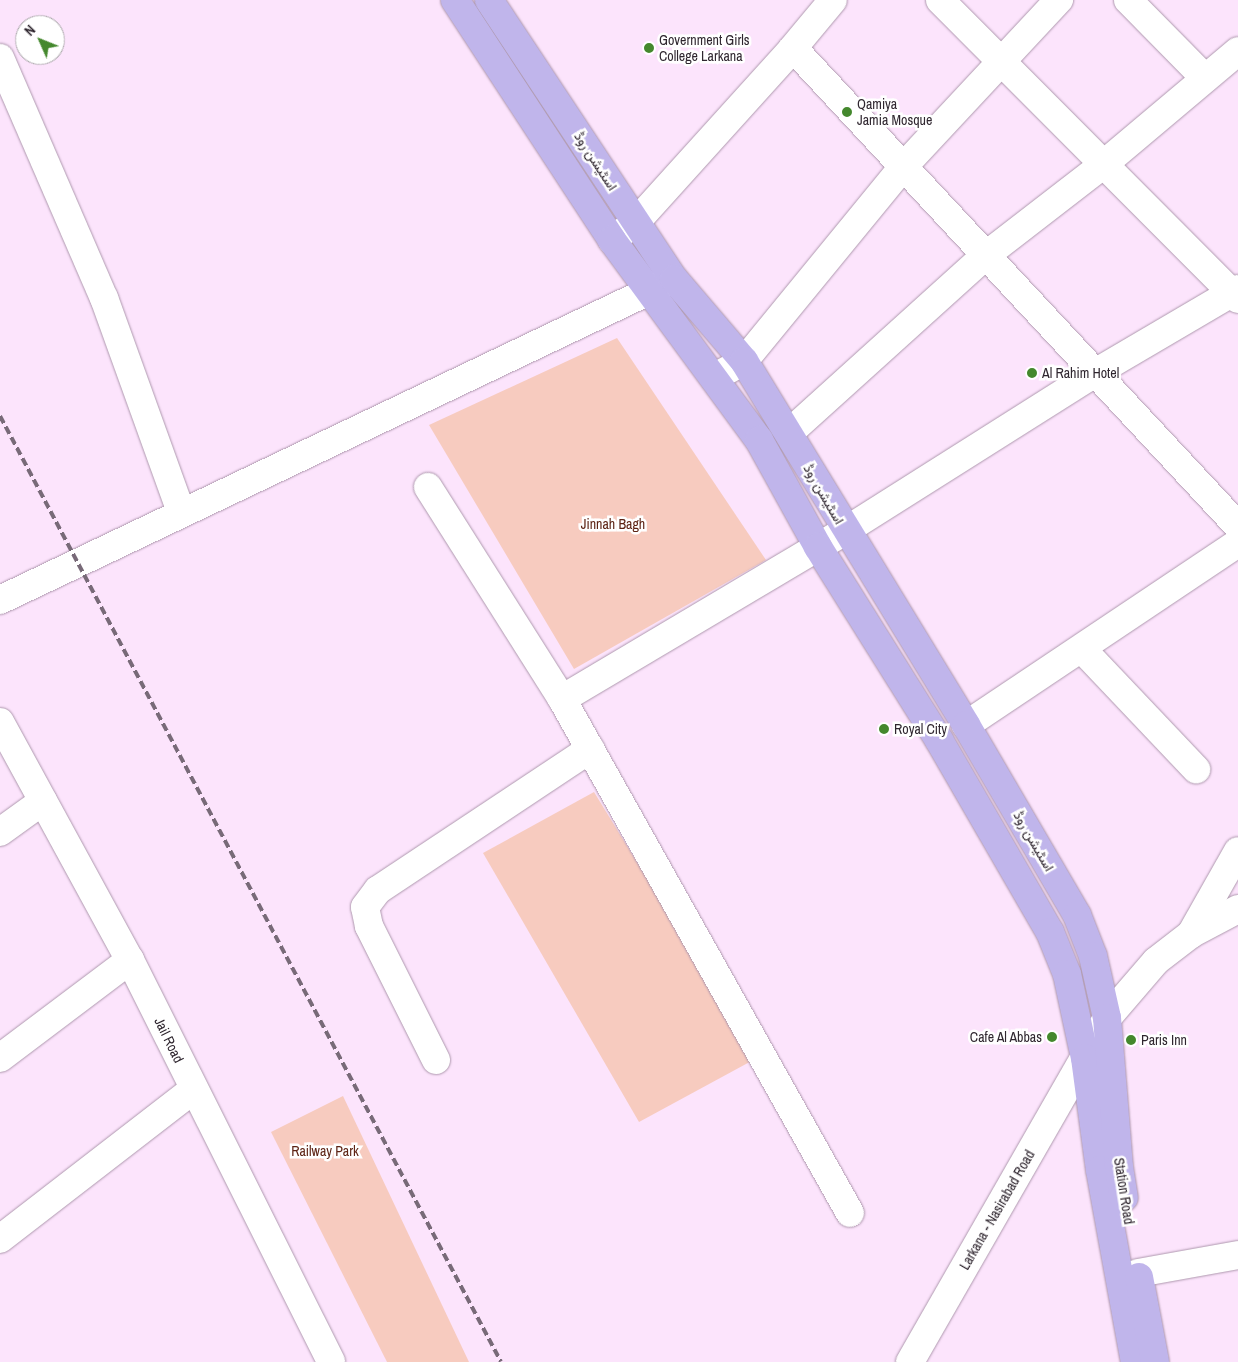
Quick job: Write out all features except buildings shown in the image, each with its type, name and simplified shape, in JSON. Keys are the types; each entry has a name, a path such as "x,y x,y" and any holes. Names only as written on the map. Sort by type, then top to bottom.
{"main road":[{"path":"455,0 612,240 715,377 759,440 818,547 939,740 1050,932 1067,974 1085,1058"},
{"name":"اسٹیشن روڈ","path":"489,0 674,279 744,361 789,433 845,531 966,725 1077,915 1093,956 1107,1018"},
{"name":"Station Road","path":"1107,1018 1119,1167 1155,1362"},
{"name":"Station Road","path":"1085,1058 1100,1170 1135,1362"}],"street":[{"path":"612,240 636,222 793,48 833,0"},
{"path":"562,699 845,531 1095,373 1236,294 940,0"},
{"path":"715,377 744,361 903,167 1058,0"},
{"path":"1128,0 1205,78"},
{"path":"793,48 1238,526"},
{"path":"789,433 986,256 1104,164 1238,52"},
{"path":"0,58 104,298 181,512"},
{"path":"0,600 181,512 650,293 674,279"},
{"path":"428,487 562,699 850,1213"},
{"path":"966,725 1238,543"},
{"path":"1082,649 1196,768"},
{"name":"Jail Road","path":"0,722 130,960 331,1362"},
{"path":"436,1060 369,926 365,908 378,890 590,749"},
{"path":"0,832 44,801"},
{"path":"1191,934 1238,850"},
{"path":"1191,934 1238,909"},
{"name":"Larkana - Nasirabad Road","path":"910,1362 1107,1018 1156,961 1191,934"},
{"path":"0,1058 130,960"},
{"path":"0,1239 194,1089"},
{"path":"1138,1273 1238,1255"}],"green space":[{"name":"Jinnah Bagh","path":"617,338 766,560 574,669 429,425"},
{"path":"594,792 757,1058 639,1122 483,853"},
{"name":"Railway Park","path":"343,1096 469,1362 387,1362 271,1132"}],"railway":[{"path":"0,416 501,1362"}],"place":[{"name":"Government Girls College Larkana","path":"649,48"},
{"name":"Qamiya Jamia Mosque","path":"847,112"},
{"name":"Al Rahim Hotel","path":"1032,373"},
{"name":"Royal City","path":"884,729"},
{"name":"Cafe Al Abbas","path":"1052,1037"},
{"name":"Paris Inn","path":"1131,1040"}]}
